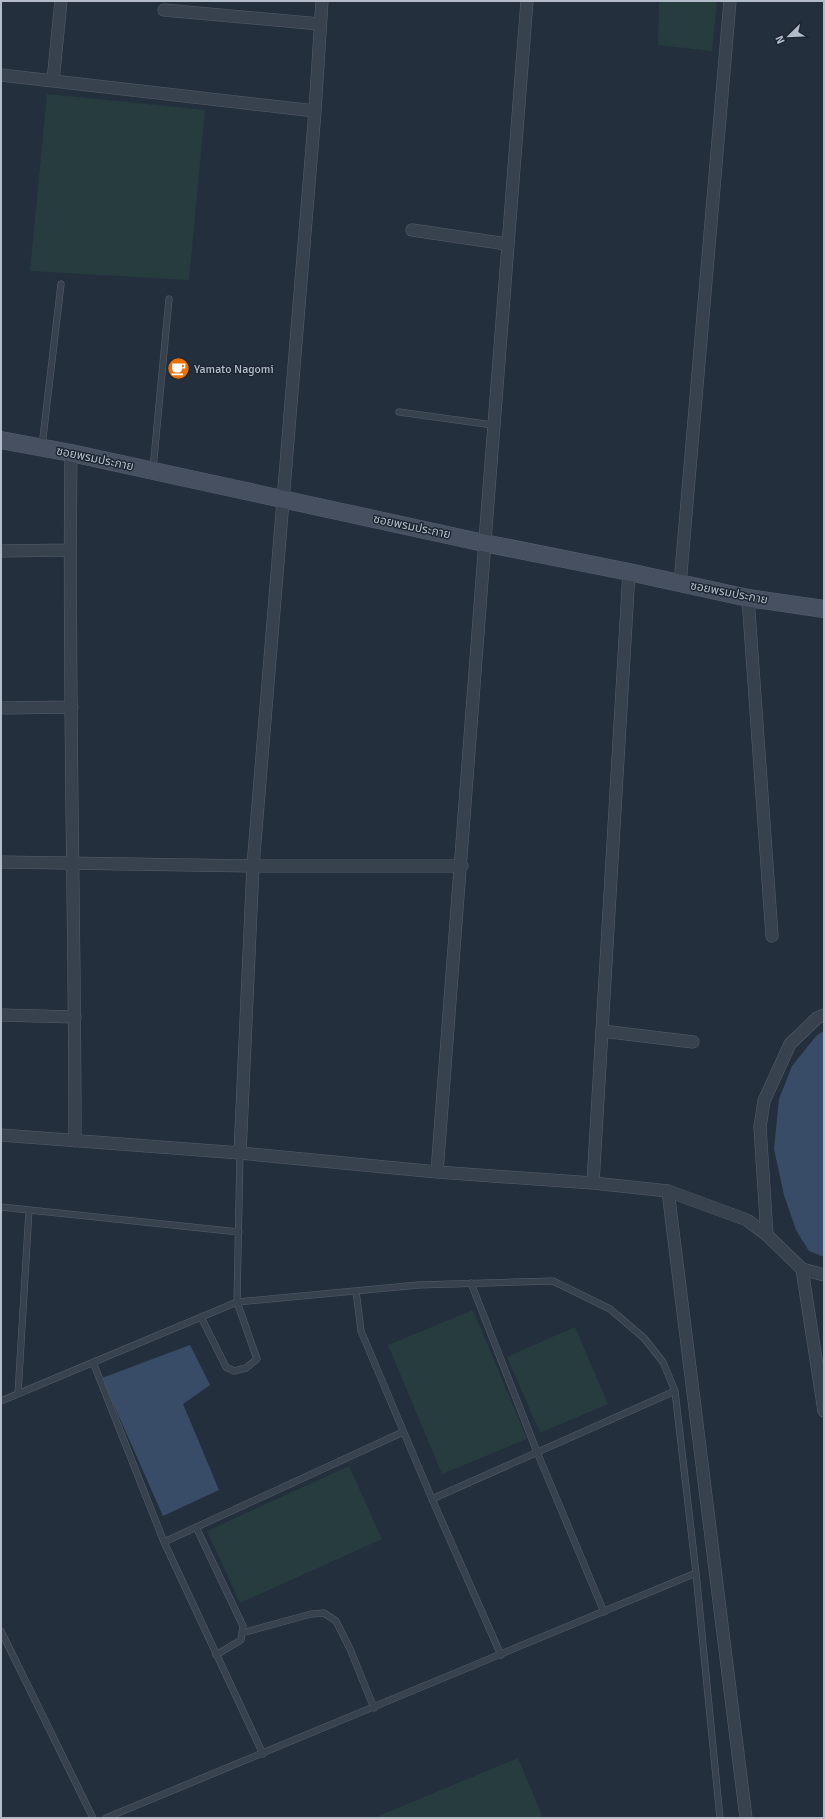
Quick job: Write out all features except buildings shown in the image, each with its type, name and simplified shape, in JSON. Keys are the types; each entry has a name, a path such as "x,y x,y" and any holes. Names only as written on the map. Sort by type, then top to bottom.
{"street":[{"path":"53,81 61,1"},
{"path":"240,1153 253,866 315,111 322,1"},
{"path":"437,1172 462,866 484,543 526,1"},
{"path":"680,584 730,1"},
{"path":"164,10 320,24"},
{"path":"1,75 315,111"},
{"path":"412,230 507,244"},
{"name":"ซอยพรมประกาย","path":"1,440 71,453 484,543 748,598 824,609"},
{"path":"71,453 70,550 74,863 75,1141"},
{"path":"1,551 70,550"},
{"path":"593,1183 629,572"},
{"path":"748,598 772,936"},
{"path":"1,708 72,707"},
{"path":"1,862 253,866 462,866"},
{"path":"1,1015 75,1017"},
{"path":"767,1235 760,1127 764,1101 790,1044 817,1018 824,1015"},
{"path":"602,1031 693,1042"},
{"path":"1,1135 240,1153 437,1172 593,1183 668,1192 747,1220 767,1235 802,1269 824,1275"},
{"path":"668,1192 746,1818"},
{"path":"802,1269 824,1411"}],"lane":[{"path":"42,447 61,284"},
{"path":"153,471 169,299"},
{"path":"399,412 493,425"},
{"path":"202,1317 226,1367 234,1371 246,1368 257,1359 237,1302 240,1153"},
{"path":"1,1207 239,1232"},
{"path":"18,1394 29,1210"},
{"path":"1,1401 237,1302 418,1285 552,1281 610,1309 644,1338 663,1362 675,1391 696,1573 720,1818"},
{"path":"471,1283 537,1452 604,1612"},
{"path":"356,1291 361,1331 403,1432 501,1655"},
{"path":"93,1362 164,1542 263,1754"},
{"path":"432,1499 675,1391"},
{"path":"164,1542 403,1432"},
{"path":"196,1527 242,1626 241,1640 216,1655"},
{"path":"106,1818 696,1573"},
{"path":"242,1633 311,1614 324,1613 336,1621 350,1649 374,1708"},
{"path":"1,1631 93,1818"}],"green space":[{"path":"659,1 717,1 712,51 658,45"},
{"path":"47,94 205,110 189,280 30,271"},
{"path":"473,1310 527,1439 442,1474 388,1345"},
{"path":"575,1327 608,1404 540,1433 507,1357"},
{"path":"349,1466 382,1539 240,1603 207,1531"},
{"path":"518,1758 543,1818 374,1818"}],"water":[{"path":"824,1031 824,1257 809,1251 796,1230 784,1195 774,1149 779,1099 792,1066 817,1035"},
{"path":"190,1345 210,1385 183,1404 219,1490 163,1516 102,1378"}],"place":[{"name":"Yamato Nagomi","path":"179,369"}]}
